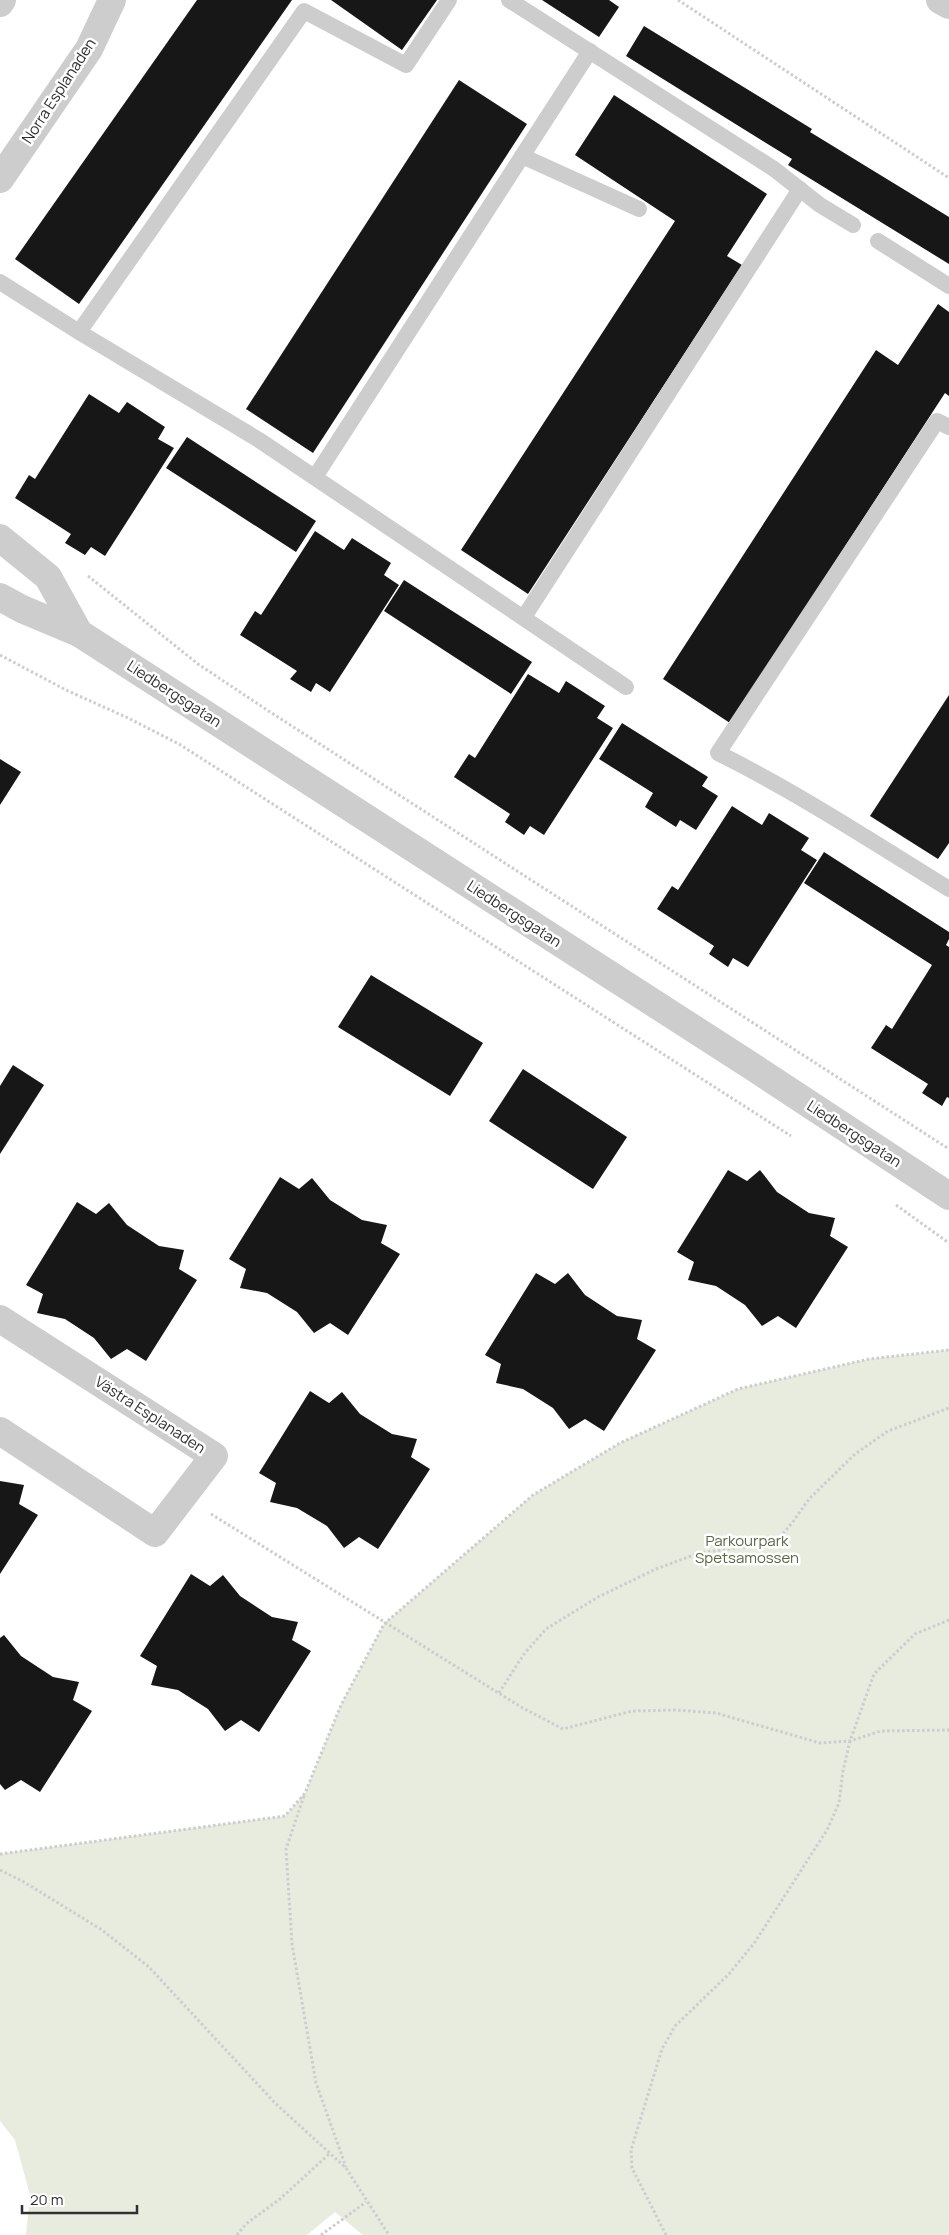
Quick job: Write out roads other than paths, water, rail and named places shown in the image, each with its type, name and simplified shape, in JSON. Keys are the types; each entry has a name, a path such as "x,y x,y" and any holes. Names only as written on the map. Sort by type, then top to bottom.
{"street":[{"name":"Norra Esplanaden","path":"0,179 89,50 112,0"},
{"path":"940,0 949,5"},
{"name":"Liedbergsgatan","path":"0,538 48,578 79,632"},
{"name":"Liedbergsgatan","path":"0,597 22,609 79,632 385,832 753,1067 949,1196"},
{"name":"Västra Esplanaden","path":"0,1319 214,1456 155,1533 0,1431"}],"lane":[{"path":"79,332 304,11 406,65 449,0"},
{"path":"510,0 774,168 820,205 853,225"},
{"path":"315,477 590,51"},
{"path":"522,156 639,209"},
{"path":"524,617 800,189"},
{"path":"878,240 949,286"},
{"path":"0,282 79,332 259,440 626,686"},
{"path":"949,427 937,422 718,753 752,770 854,829 949,889"}],"park label":[{"name":"Parkourpark Spetsamossen","path":"747,1550"}]}
